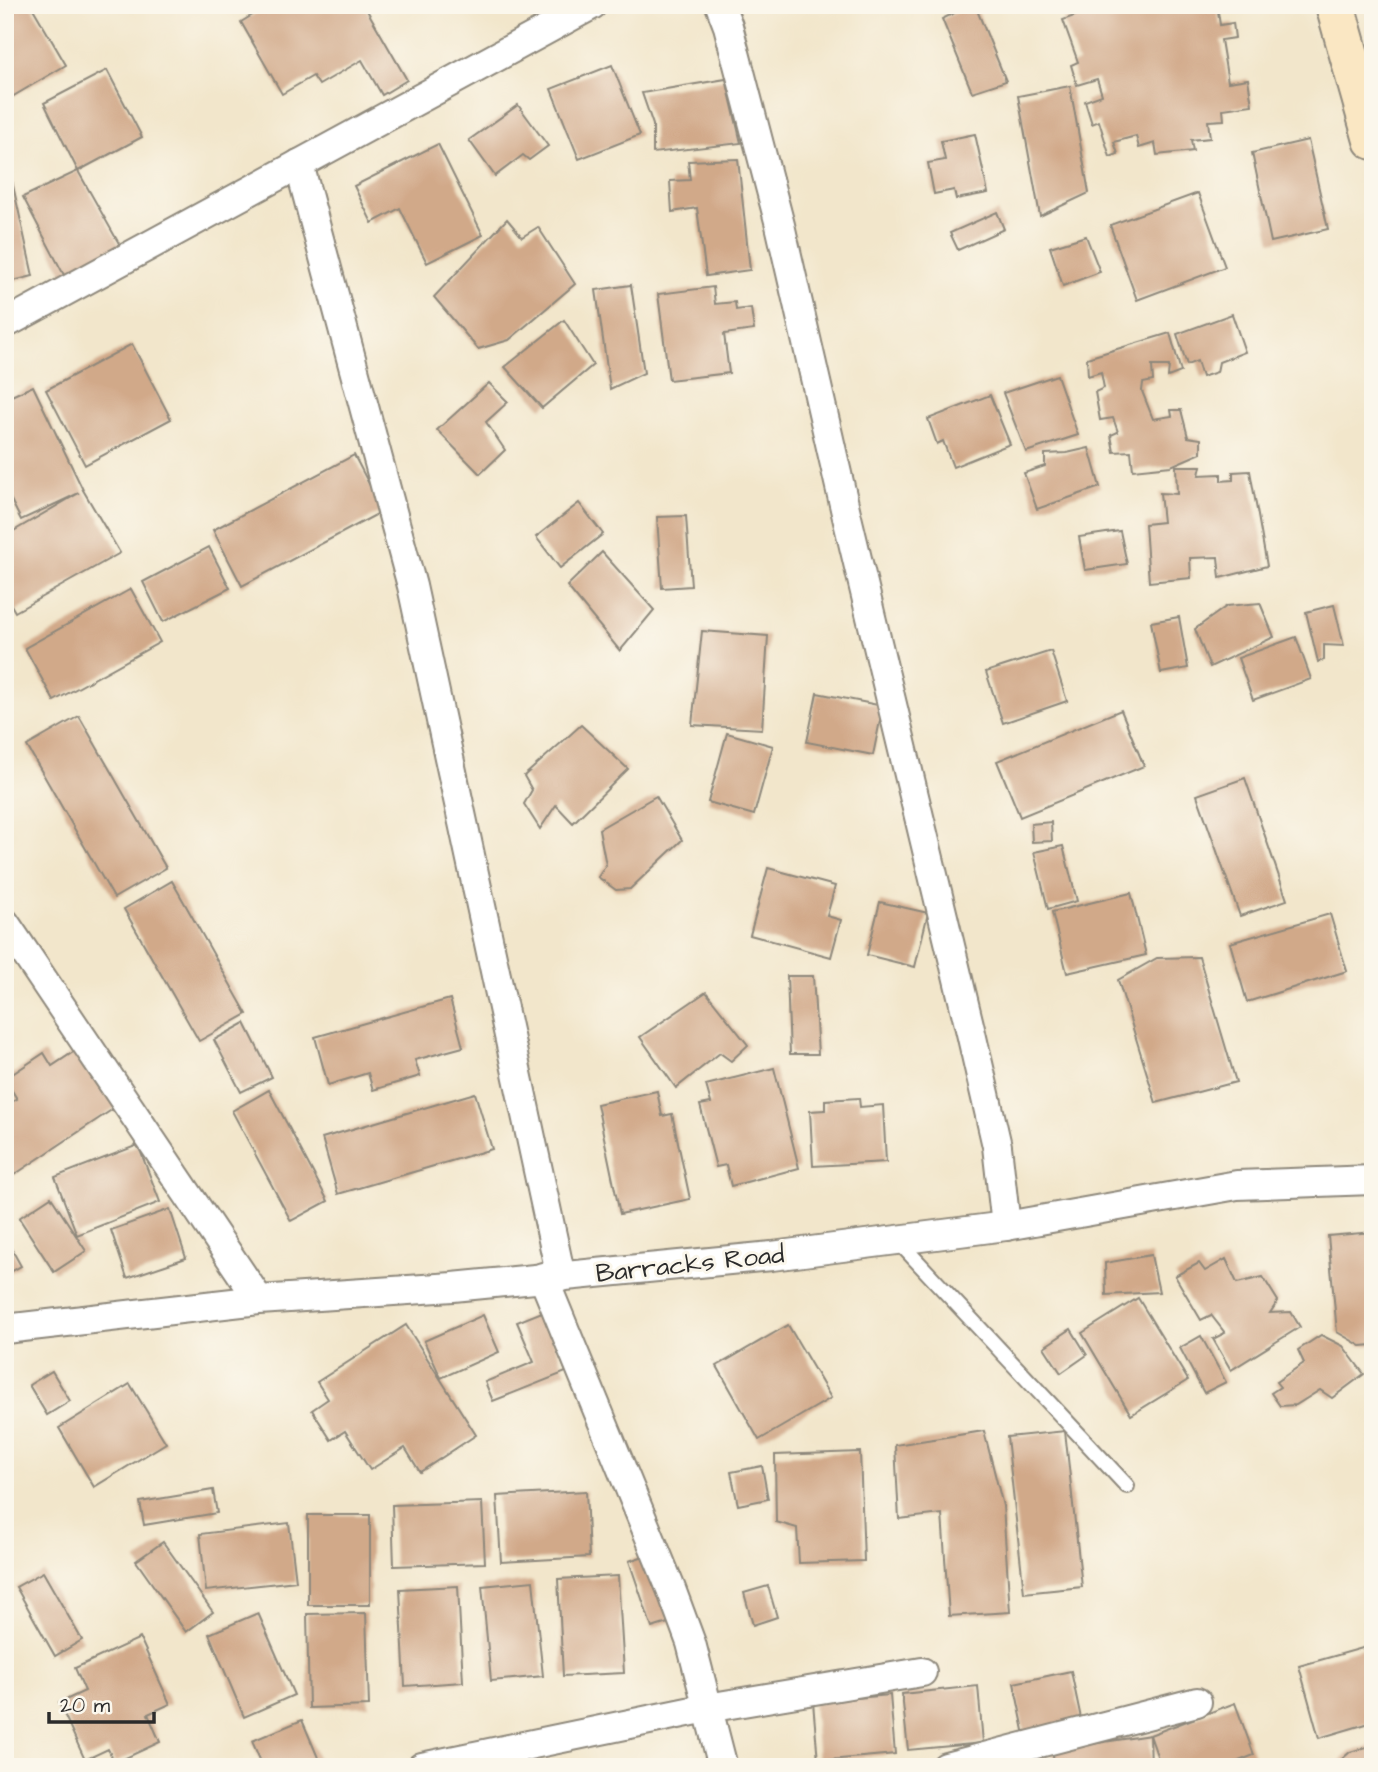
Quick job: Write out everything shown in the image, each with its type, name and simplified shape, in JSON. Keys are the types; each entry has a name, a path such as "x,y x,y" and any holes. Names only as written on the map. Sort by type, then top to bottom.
{"main road":[{"path":"1335,5 1373,140"}],"street":[{"path":"5,324 592,5"},
{"path":"720,5 728,26 780,225 846,513 968,1019 997,1146 1006,1226"},
{"path":"299,164 412,586 552,1277 691,1643 723,1767"},
{"path":"5,923 259,1300"},
{"name":"Barracks Road","path":"5,1329 259,1300 453,1287 772,1256 1006,1226 1237,1185 1373,1180"},
{"path":"422,1767 707,1708 922,1672"},
{"path":"946,1767 1197,1702"}],"lane":[{"path":"897,1240 1127,1486"}],"building":[{"path":"10,5 31,5 66,65 5,101 5,8"},
{"path":"269,5 364,5 407,80 382,95 362,60 319,85 313,76 282,94 241,22"},
{"path":"975,5 1006,81 972,92 942,19"},
{"path":"1104,5 1217,5 1220,25 1233,23 1235,38 1221,40 1228,82 1248,79 1252,105 1223,109 1224,120 1208,121 1210,138 1191,140 1193,151 1157,155 1155,143 1139,148 1136,136 1114,142 1118,154 1110,157 1099,121 1092,124 1085,101 1102,95 1097,79 1077,85 1071,65 1078,62 1063,20"},
{"path":"612,65 640,135 579,159 551,89"},
{"path":"107,70 142,137 78,171 44,103"},
{"path":"726,79 741,143 653,153 653,125 642,93"},
{"path":"1070,86 1089,193 1040,216 1018,96"},
{"path":"518,105 548,146 529,160 523,155 495,176 469,140"},
{"path":"975,134 988,193 956,199 954,190 934,194 928,163 945,160 941,141"},
{"path":"1308,140 1328,229 1271,242 1252,153"},
{"path":"438,144 483,235 427,263 400,208 372,223 354,186"},
{"path":"738,159 750,270 706,276 697,208 672,212 670,181 690,180 688,161"},
{"path":"5,163 8,163 33,276 5,283"},
{"path":"78,171 121,247 65,277 23,197"},
{"path":"1198,193 1225,267 1137,300 1110,225"},
{"path":"997,212 1004,229 958,250 950,233"},
{"path":"507,219 522,237 538,227 575,284 509,340 478,349 434,297"},
{"path":"1086,236 1100,272 1063,286 1050,247"},
{"path":"631,285 644,373 610,389 596,290"},
{"path":"713,287 715,304 735,302 736,310 751,308 754,330 724,334 729,373 669,380 658,294"},
{"path":"1232,314 1245,352 1219,362 1217,372 1202,377 1197,361 1187,365 1177,334"},
{"path":"564,320 593,365 542,408 505,367"},
{"path":"1170,333 1181,372 1168,377 1169,366 1152,366 1153,381 1143,383 1142,391 1153,419 1172,416 1171,410 1181,410 1188,437 1201,439 1201,453 1171,466 1133,470 1131,451 1114,452 1111,435 1118,432 1113,418 1100,420 1095,392 1104,388 1101,372 1088,376 1087,358"},
{"path":"132,344 171,419 85,465 46,390"},
{"path":"1057,375 1078,435 1026,452 1003,393"},
{"path":"489,383 508,402 486,422 505,450 480,474 437,430"},
{"path":"33,386 83,490 120,553 15,612 5,594 5,536 79,493 21,520 5,488 5,399"},
{"path":"990,395 1010,444 953,467 943,441 937,444 928,419"},
{"path":"1089,448 1100,487 1037,509 1024,473 1045,466 1045,454"},
{"path":"354,455 383,511 242,586 213,530"},
{"path":"1176,466 1201,466 1199,475 1221,474 1221,481 1233,480 1233,472 1250,471 1267,566 1220,578 1218,557 1190,558 1191,578 1149,582 1145,524 1163,522 1160,493 1177,494"},
{"path":"579,503 603,534 560,568 536,537"},
{"path":"686,516 691,586 662,588 657,517"},
{"path":"1120,531 1127,564 1085,570 1079,537"},
{"path":"209,547 230,588 163,622 143,582"},
{"path":"602,552 654,610 620,651 567,586"},
{"path":"131,589 160,642 54,701 25,648"},
{"path":"1260,603 1274,637 1210,667 1195,629 1227,606"},
{"path":"1334,605 1344,646 1324,645 1324,660 1318,662 1306,612"},
{"path":"1179,617 1188,668 1161,673 1151,622"},
{"path":"702,631 768,636 762,729 692,725"},
{"path":"1296,637 1311,679 1253,700 1238,658"},
{"path":"1051,651 1067,701 1003,723 986,672"},
{"path":"817,693 883,706 873,755 807,742"},
{"path":"1121,710 1144,766 1020,817 997,761"},
{"path":"79,716 166,868 114,898 27,746"},
{"path":"581,725 628,769 573,823 556,805 540,829 524,804 532,790 524,776"},
{"path":"727,733 773,746 754,815 708,802"},
{"path":"1245,778 1287,900 1240,916 1197,795"},
{"path":"656,796 682,840 630,889 616,890 598,877 606,865 599,829"},
{"path":"1051,822 1052,841 1032,842 1031,824"},
{"path":"1063,846 1077,901 1048,909 1034,852"},
{"path":"768,868 835,886 827,916 841,920 831,957 750,935"},
{"path":"172,881 247,1014 199,1041 124,909"},
{"path":"1131,893 1146,955 1067,973 1052,912"},
{"path":"880,902 928,913 915,967 867,955"},
{"path":"1330,914 1347,971 1247,1002 1230,943"},
{"path":"1199,957 1236,1082 1156,1103 1118,980 1157,958"},
{"path":"787,976 813,976 818,1054 790,1054"},
{"path":"706,992 748,1045 731,1061 720,1053 676,1088 640,1037"},
{"path":"450,999 463,1047 415,1060 420,1076 373,1090 368,1073 328,1085 315,1037"},
{"path":"245,1023 272,1077 241,1092 214,1040"},
{"path":"81,1047 119,1105 5,1181 5,1106 17,1099 5,1079 44,1053 52,1066"},
{"path":"774,1068 799,1168 731,1186 726,1165 716,1167 700,1105 711,1103 706,1085"},
{"path":"269,1090 328,1201 291,1221 232,1111"},
{"path":"657,1091 662,1116 672,1114 690,1199 620,1214 597,1104"},
{"path":"475,1093 492,1149 338,1194 322,1138"},
{"path":"859,1098 860,1107 883,1105 886,1162 813,1166 810,1111 825,1110 825,1100"},
{"path":"138,1145 160,1202 77,1235 55,1177"},
{"path":"51,1197 86,1251 54,1272 19,1218"},
{"path":"170,1209 186,1258 127,1278 111,1230"},
{"path":"1373,1232 1373,1345 1361,1346 1337,1332 1328,1236"},
{"path":"5,1237 21,1266 5,1275"},
{"path":"1151,1255 1159,1292 1106,1295 1105,1263"},
{"path":"1226,1259 1237,1283 1263,1277 1278,1301 1270,1313 1291,1312 1300,1327 1231,1370 1213,1339 1225,1333 1211,1315 1201,1320 1175,1276 1199,1263 1205,1271"},
{"path":"1138,1298 1188,1380 1131,1415 1082,1333"},
{"path":"542,1312 566,1372 493,1401 485,1382 534,1362 517,1322"},
{"path":"483,1315 499,1352 441,1378 424,1341"},
{"path":"406,1325 476,1435 420,1472 405,1448 370,1470 345,1431 331,1440 312,1410 328,1399 317,1382"},
{"path":"788,1325 831,1398 759,1440 717,1366"},
{"path":"1071,1329 1087,1355 1061,1373 1044,1347"},
{"path":"1321,1335 1343,1346 1364,1374 1332,1398 1320,1390 1296,1405 1280,1406 1271,1393 1280,1387 1276,1382 1304,1363 1298,1350"},
{"path":"1201,1336 1226,1382 1204,1393 1180,1348"},
{"path":"52,1371 70,1401 47,1415 29,1385"},
{"path":"130,1384 166,1443 94,1487 59,1428"},
{"path":"984,1431 1003,1506 1010,1612 949,1616 942,1514 899,1519 895,1445"},
{"path":"1065,1431 1082,1587 1024,1593 1007,1437"},
{"path":"860,1452 864,1561 799,1563 797,1528 776,1522 775,1455"},
{"path":"762,1466 768,1499 738,1505 731,1472"},
{"path":"213,1490 217,1513 144,1525 140,1502"},
{"path":"586,1491 589,1557 501,1562 497,1496"},
{"path":"482,1502 485,1563 394,1566 392,1505"},
{"path":"308,1515 370,1515 370,1605 308,1605"},
{"path":"289,1523 296,1581 206,1591 200,1534"},
{"path":"163,1542 213,1612 186,1632 136,1561"},
{"path":"647,1555 671,1622 652,1628 629,1561"},
{"path":"43,1572 82,1640 55,1656 16,1587"},
{"path":"618,1576 624,1673 563,1676 558,1579"},
{"path":"533,1581 543,1676 491,1681 482,1586"},
{"path":"458,1586 463,1682 405,1686 400,1589"},
{"path":"768,1586 777,1617 753,1625 744,1593"},
{"path":"258,1613 294,1695 244,1717 209,1634"},
{"path":"366,1613 369,1706 309,1708 307,1614"},
{"path":"140,1638 170,1704 148,1714 160,1742 115,1763 108,1749 85,1760 59,1703 85,1691 75,1668"},
{"path":"1373,1645 1373,1722 1319,1738 1299,1666"},
{"path":"1071,1671 1083,1728 1026,1740 1014,1683"},
{"path":"978,1686 983,1743 908,1750 902,1694"},
{"path":"890,1695 895,1754 818,1761 813,1702"},
{"path":"1235,1703 1254,1755 1224,1767 1161,1767 1150,1735"},
{"path":"302,1720 322,1767 263,1767 252,1741"},
{"path":"1150,1735 1151,1767 1055,1767 1052,1750"},
{"path":"1373,1745 1373,1767 1333,1767 1350,1752"}]}
